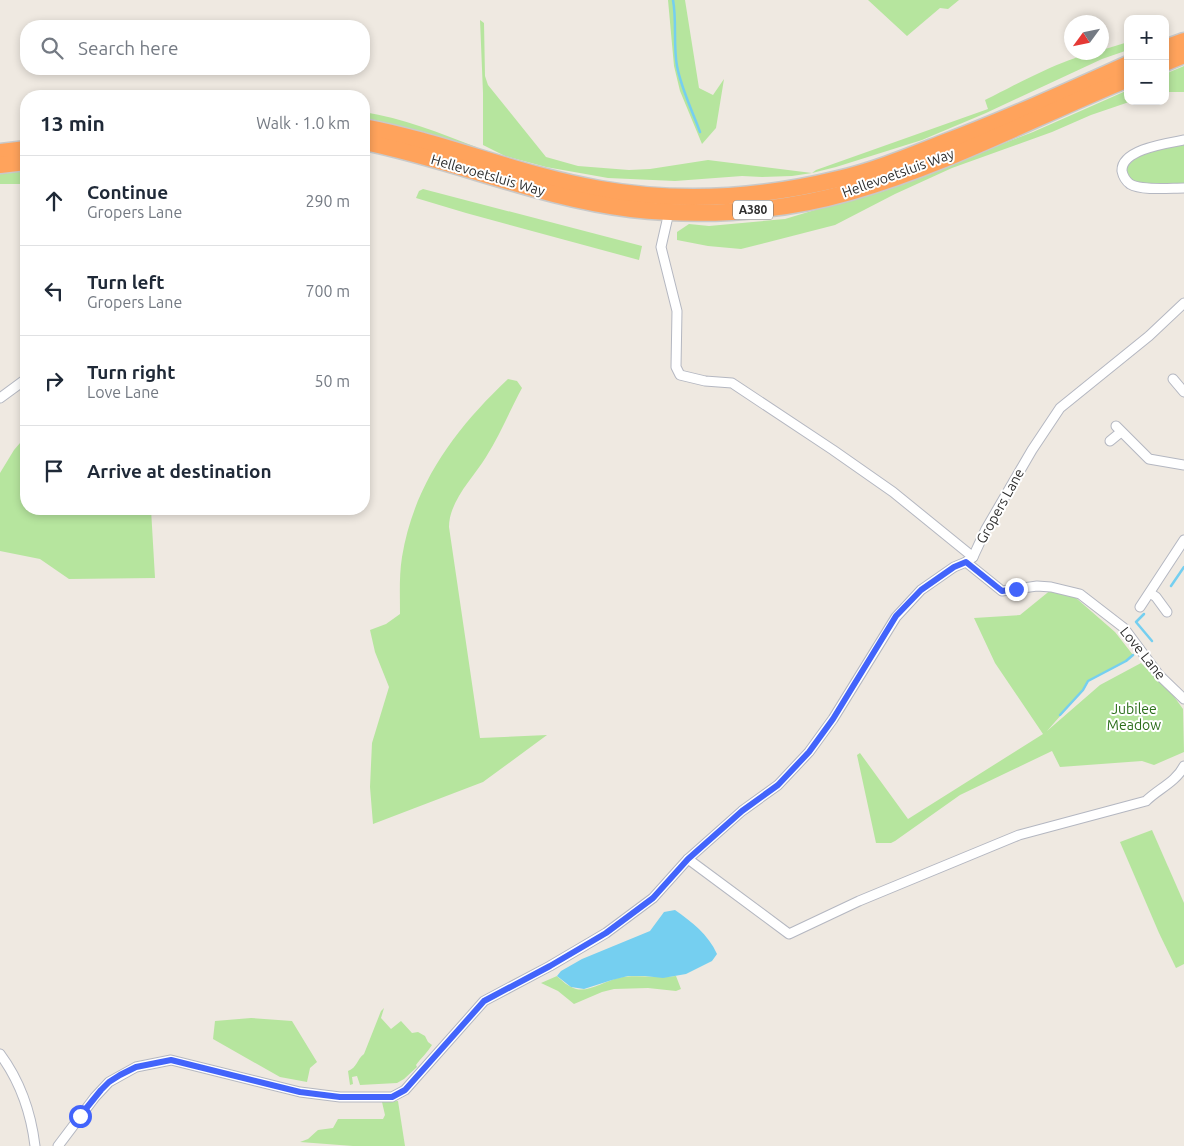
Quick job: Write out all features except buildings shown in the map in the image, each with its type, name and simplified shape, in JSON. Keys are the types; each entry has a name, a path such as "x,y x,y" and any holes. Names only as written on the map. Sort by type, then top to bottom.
{"highway":[{"path":"1169,47 1184,41"},
{"path":"1169,61 1184,55"},
{"name":"Hellevoetsluis Way","path":"370,128 410,137 544,177 600,189 669,197 744,195 808,186 840,179 881,166 1025,110 1124,66"},
{"name":"Hellevoetsluis Way","path":"370,143 419,155 537,190 631,209 694,212 759,209 826,198 908,173 1017,129 1124,81"},
{"path":"0,152 20,149"},
{"path":"0,165 20,163"}],"street":[{"path":"1184,140 1150,147 1135,154 1125,162 1122,168 1123,177 1130,184 1143,187 1184,188"},
{"name":"Love Lane","path":"669,212 661,247 677,311 676,367 680,375 705,381 732,384 833,450 893,492 1002,591 1037,586 1051,587 1080,594 1124,628 1159,675 1184,699"},
{"path":"1175,311 1184,303"},
{"name":"Gropers Lane","path":"969,560 1018,474 1060,408 1150,336 1184,303"},
{"path":"0,398 20,383"},
{"path":"1110,441 1119,429 1149,459 1184,465"},
{"path":"1140,607 1184,540"},
{"path":"58,1146 109,1082 136,1067 171,1060 300,1092 340,1097 392,1097 405,1090 484,1001 550,966 606,933 653,898 688,859 742,811 778,785 809,752 833,719 896,616 921,590 954,567 969,560"},
{"path":"1150,593 1156,597 1168,612"},
{"path":"688,859 789,934 859,901 1019,836 1146,801 1160,788 1176,778 1184,766"},
{"path":"0,1054 14,1074 25,1102 35,1146"}],"green space":[{"path":"668,0 685,0 699,88 713,95 724,79 716,128 702,144 680,91 674,66"},
{"path":"868,0 959,0 948,9 940,8 907,36"},
{"path":"480,20 484,23 485,76 488,85 546,157 578,166 629,170 650,169 708,160 812,173 792,176 742,176 675,181 608,178 546,167 505,156 483,145"},
{"path":"1124,43 1124,51 1109,57 1109,48"},
{"path":"1070,60 1100,60 986,113 922,140 812,173 988,109 985,100 1059,64"},
{"path":"1184,66 1184,92 1169,92 1169,72"},
{"path":"1124,92 1124,104 952,168 895,194 835,225 741,249 708,246 677,240 677,232 689,224 709,226 785,219 933,173"},
{"path":"370,113 435,131 475,148 370,127"},
{"path":"1184,145 1184,185 1143,185 1130,179 1125,173 1134,159 1141,155 1158,149"},
{"path":"20,170 20,184 0,184 0,172"},
{"path":"423,189 642,246 639,260 416,198 419,191"},
{"path":"508,379 517,381 522,388 491,449 457,499 450,517 449,527 480,738 547,735 483,782 373,824 370,787 372,743 389,687 375,652 370,630 386,624 400,614 402,557 416,505 427,482 454,438"},
{"path":"20,443 20,515 151,515 155,578 69,579 40,559 0,551 0,473"},
{"name":"Jubilee Meadow","path":"1052,589 1076,598 1115,632 1133,655 1126,661 1088,681 1083,690 1047,731 1100,685 1141,663 1173,695 1183,709 1184,752 1154,765 1142,761 1060,767 1052,751 960,795 895,841 891,843 876,843 857,755 860,753 908,819 1043,734 995,663 974,618 1020,615"},
{"path":"1152,830 1184,903 1184,964 1176,968 1120,842"},
{"path":"557,976 571,987 581,990 618,978 676,976 681,989 676,991 648,988 614,989 574,1004 558,991 541,983"},
{"path":"384,1008 381,1018 391,1029 401,1021 412,1033 418,1032 425,1036 432,1045 416,1065 417,1067 397,1083 360,1085 357,1076 352,1077 353,1084 350,1085 348,1071 353,1068 364,1054 381,1011"},
{"path":"251,1018 292,1021 317,1062 310,1068 307,1082 280,1077 213,1039 215,1021"},
{"path":"398,1101 405,1146 353,1146 300,1142 308,1139 318,1130 333,1128 338,1119 383,1119 385,1115 382,1102"}],"water":[{"path":"675,910 709,940 717,954 712,961 686,974 663,978 628,976 584,989 571,987 557,976 561,971 582,959 650,931 664,912"}],"waterway":[{"path":"673,0 677,66 684,91 700,132"},
{"path":"1171,586 1184,567"},
{"path":"1144,614 1136,622 1152,641"},
{"path":"1060,715 1083,690 1088,681 1126,661 1133,655"}],"route":[{"path":"80,1116 101,1090 120,1075 136,1067 171,1060 300,1092 340,1097 392,1097 405,1090 484,1001 550,966 606,933 653,898 688,859 742,811 778,785 809,752 833,719 896,616 921,590 954,567 966,562 1002,591 1016,589"}]}
